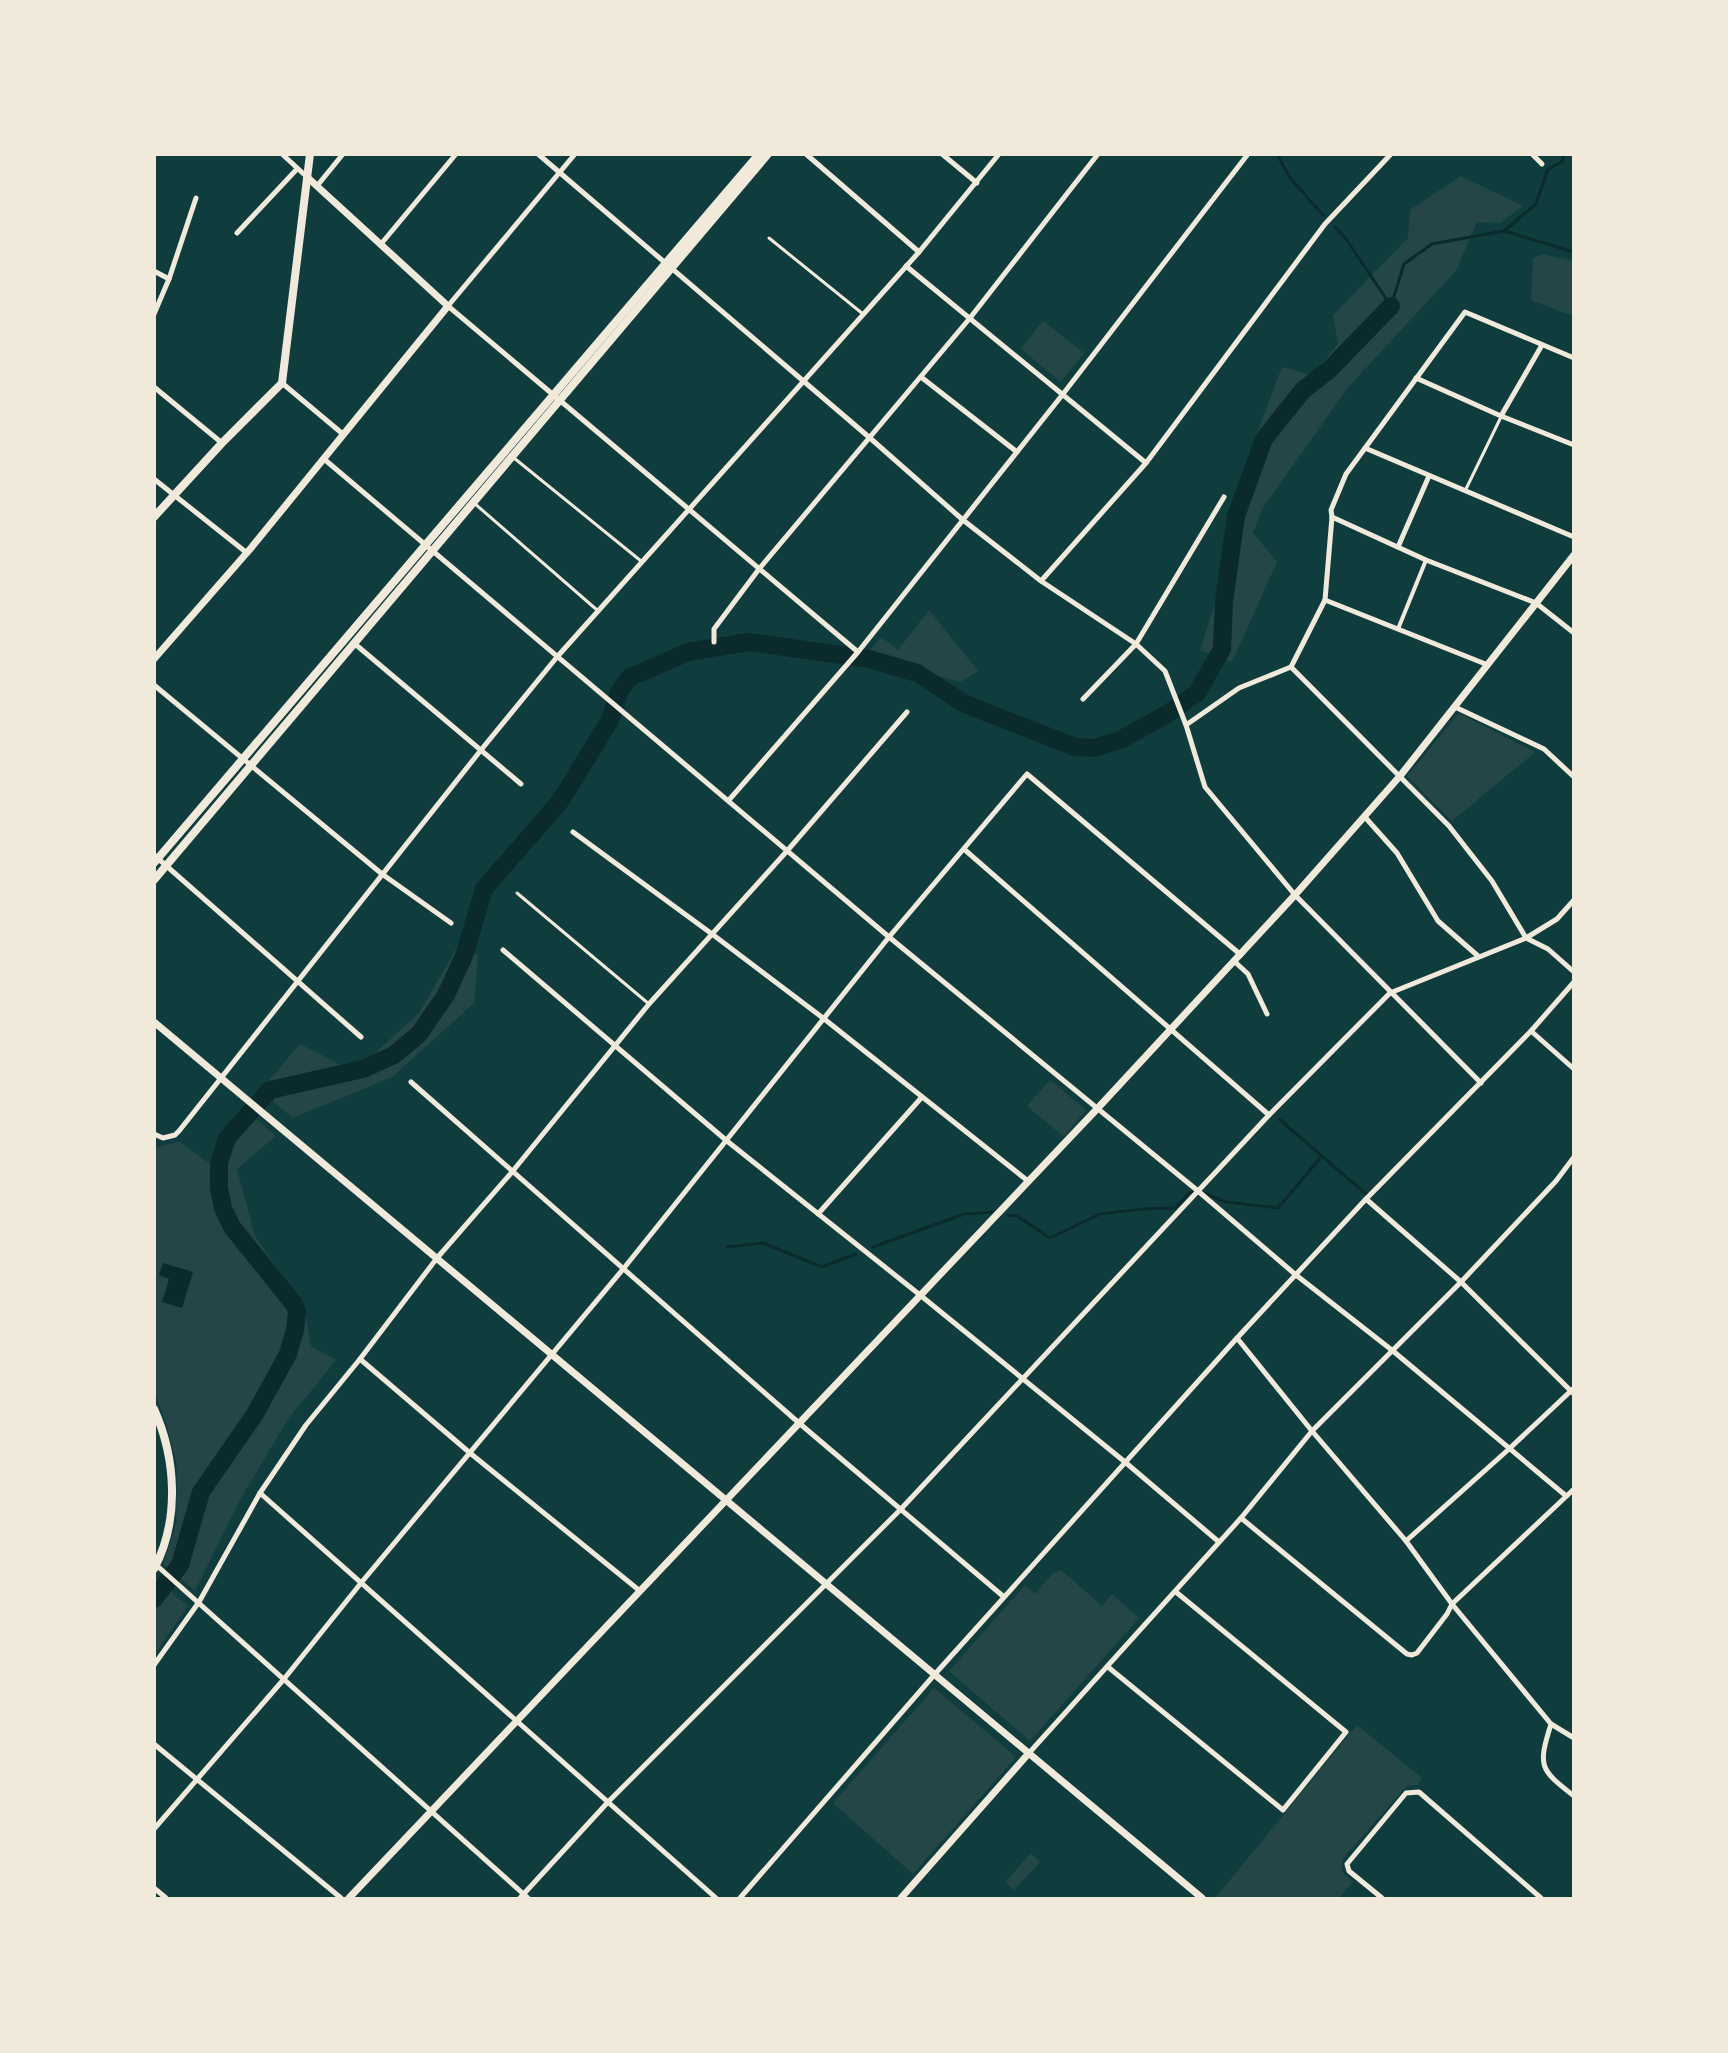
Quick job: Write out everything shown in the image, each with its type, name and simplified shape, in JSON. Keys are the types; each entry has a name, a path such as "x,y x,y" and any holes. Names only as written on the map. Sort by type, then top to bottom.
{"main road":[{"path":"154,517 222,443 282,383 310,154"},
{"path":"669,266 759,154"},
{"path":"156,859 768,154"},
{"path":"154,880 513,457 557,397"},
{"path":"154,1409 164,1431 170,1458 172,1494 169,1529 157,1566"}],"street":[{"path":"282,154 448,306 858,652"},
{"path":"317,186 343,154"},
{"path":"381,244 456,154"},
{"path":"538,154 963,520 1041,581 1136,644 1165,671 1175,694 1205,787 1295,895 1481,1083"},
{"path":"154,659 247,553 575,154"},
{"path":"806,154 919,252"},
{"path":"942,154 977,183"},
{"path":"154,1134 163,1138 175,1135 179,1131 557,657 919,252 999,154"},
{"path":"714,642 714,629 759,569 970,318 1098,154"},
{"path":"729,800 858,652 1063,394 1248,154"},
{"path":"1041,581 1146,463 1325,224 1391,154"},
{"path":"1532,154 1542,164"},
{"path":"237,233 297,168"},
{"path":"154,314 170,279 196,198"},
{"path":"906,266 1146,463"},
{"path":"154,271 170,279"},
{"path":"1185,723 1239,688 1291,668 1325,600 1331,510 1346,474 1465,312 1574,358"},
{"path":"1501,416 1542,345"},
{"path":"921,377 1017,452"},
{"path":"1416,378 1501,416 1574,445"},
{"path":"282,383 344,435"},
{"path":"154,387 222,443"},
{"path":"1365,448 1574,537"},
{"path":"324,459 889,937 1565,1495"},
{"path":"1398,547 1429,476"},
{"path":"154,479 247,553"},
{"path":"1083,699 1136,644 1224,497"},
{"path":"1332,517 1426,560 1536,603 1574,633"},
{"path":"349,1899 1241,955 1400,776 1574,555"},
{"path":"1398,629 1426,560"},
{"path":"1325,600 1488,665"},
{"path":"355,644 521,784"},
{"path":"1291,668 1449,826 1491,882 1526,938 1548,950 1574,972"},
{"path":"154,685 382,874 451,923"},
{"path":"1455,707 1544,749 1574,777"},
{"path":"154,1665 199,1602 260,1493 306,1425 437,1258 512,1172 649,1004 787,851 907,712"},
{"path":"154,1829 284,1679 361,1583 624,1268 889,937 1027,774 1241,955"},
{"path":"1364,816 1397,853 1438,921 1478,956"},
{"path":"573,832 823,1018 1028,1180"},
{"path":"965,850 1269,1115"},
{"path":"156,859 362,1037"},
{"path":"157,1566 524,1897 608,1802 900,1510 1269,1115 1390,993 1526,938 1557,919 1574,900"},
{"path":"503,950 727,1141 1125,1462 1219,1542"},
{"path":"1234,961 1248,974 1267,1014"},
{"path":"740,1899 935,1674 1237,1338 1366,1199 1531,1031 1574,982"},
{"path":"154,1022 1202,1899"},
{"path":"1531,1031 1574,1069"},
{"path":"411,1082 799,1423 1004,1597"},
{"path":"818,1214 922,1097"},
{"path":"901,1899 1029,1753 1176,1592 1312,1431 1461,1282 1556,1181 1574,1157"},
{"path":"1366,1199 1461,1282 1573,1391 1406,1541"},
{"path":"1237,1338 1312,1431 1406,1541 1452,1604 1551,1724 1574,1738"},
{"path":"360,1359 470,1453 640,1591"},
{"path":"1240,1518 1407,1654 1412,1655 1417,1653 1452,1604 1565,1495 1574,1489"},
{"path":"260,1493 716,1899"},
{"path":"1108,1667 1283,1810 1346,1732 1176,1592"},
{"path":"1551,1724 1543,1749 1543,1765 1552,1779 1574,1796"},
{"path":"154,1744 341,1899"},
{"path":"1382,1899 1348,1871 1347,1864 1406,1793 1419,1792 1541,1899"},
{"path":"154,1888 166,1899"}],"lane":[{"path":"769,238 863,314"},
{"path":"1465,491 1501,416"},
{"path":"513,457 643,562"},
{"path":"474,503 598,611"},
{"path":"517,893 649,1004"}],"shaded area":[{"path":"1461,176 1523,206 1500,223 1477,222 1456,271 1349,386 1262,509 1253,533 1277,562 1232,662 1200,650 1221,583 1230,519 1259,428 1282,367 1312,375 1338,344 1333,315 1408,238 1410,210"},
{"path":"1543,254 1573,261 1573,316 1531,300 1533,258"},
{"path":"1043,321 1084,353 1061,382 1021,349"},
{"path":"929,610 978,671 960,682 865,656 881,637 898,650"},
{"path":"1459,713 1535,752 1452,821 1407,776"},
{"path":"460,942 478,956 474,1003 392,1077 293,1118 260,1091 300,1044 343,1066 371,1057 419,1013"},
{"path":"1050,1080 1086,1110 1064,1137 1027,1106"},
{"path":"245,1109 276,1136 237,1169 255,1236 304,1308 311,1346 336,1360 288,1419 240,1500 195,1591 163,1564 176,1524 177,1478 176,1461 167,1426 155,1393 154,1148 180,1142 209,1163 220,1131"},
{"path":"163,1263 193,1272 182,1308 162,1302 169,1279 159,1275"},
{"path":"1061,1570 1102,1606 1112,1594 1139,1618 1030,1741 949,1671 1025,1585 1035,1594 1053,1573"},
{"path":"156,1579 188,1606 155,1654 154,1582"},
{"path":"934,1688 1016,1757 913,1874 833,1803"},
{"path":"1357,1725 1422,1778 1418,1785 1411,1785 1404,1789 1342,1860 1342,1872 1353,1882 1339,1898 1216,1897"},
{"path":"1031,1853 1040,1862 1014,1890 1005,1882"}],"waterway":[{"path":"1277,154 1290,178 1323,215"},
{"path":"1504,231 1536,204 1548,169 1562,162 1564,154"},
{"path":"1335,227 1346,239 1391,306"},
{"path":"1391,306 1404,264 1432,244 1504,231 1574,252"},
{"path":"154,1599 180,1565 201,1492 255,1414 288,1354 295,1330 297,1311 294,1304 232,1227 223,1208 219,1189 219,1163 227,1138 270,1090 363,1069 394,1055 419,1034 446,995 464,956 484,889 561,800 610,720 619,692 629,678 688,652 749,642 869,659 917,673 965,704 1075,747 1094,748 1120,740 1167,714 1197,693 1222,649 1224,602 1236,516 1264,439 1303,390 1329,370 1391,306"},
{"path":"1279,1119 1366,1194"},
{"path":"1203,1193 1226,1202 1278,1208 1322,1156"},
{"path":"1008,1215 1017,1216 1050,1238 1100,1214 1175,1208 1189,1193 1197,1191"},
{"path":"873,1247 964,1214 993,1212"},
{"path":"727,1247 763,1243 822,1267 856,1254"}]}
